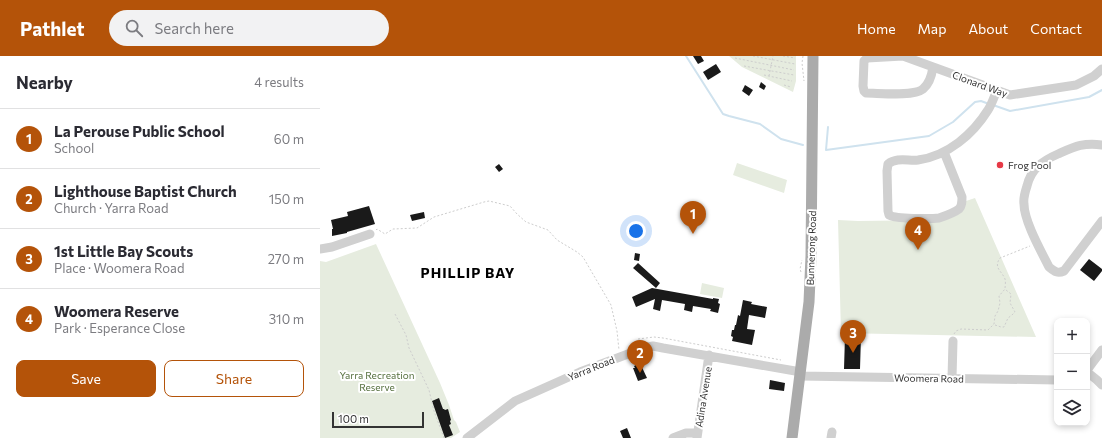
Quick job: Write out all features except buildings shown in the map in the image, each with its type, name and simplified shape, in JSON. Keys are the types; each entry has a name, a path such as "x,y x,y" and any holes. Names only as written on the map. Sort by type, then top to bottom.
{"main road":[{"name":"Bunnerong Road","path":"792,438 809,302 811,256 813,56"}],"street":[{"name":"Clonard Way","path":"903,56 1010,95 1076,85 1094,76 1102,69"},
{"path":"903,56 867,58 863,65 864,91 866,93 889,94 917,92 923,89 929,81 933,67"},
{"path":"944,152 962,198 962,205 959,209 938,218 896,218 889,215 887,179 888,164 897,160 917,160 927,158 944,152 962,140 977,125 991,104 997,90"},
{"path":"1102,145 1085,144 1072,148 1041,163 1029,178 1024,195 1026,219 1049,267 1053,271 1064,271 1102,221"},
{"path":"320,249 332,247 370,234"},
{"path":"952,378 954,340"},
{"name":"Yarra Road","path":"467,438 515,401 580,372 653,346 709,355 801,374"},
{"path":"1090,367 1102,350"},
{"name":"Adina Avenue","path":"697,435 709,355"},
{"name":"Woomera Road","path":"801,374 1054,380"},
{"path":"1090,374 1102,385"},
{"path":"673,438 686,433 697,435"}],"path":[{"path":"753,56 795,64"},
{"path":"769,76 773,56"},
{"path":"783,56 795,58"},
{"path":"803,56 802,63 804,84"},
{"path":"735,58 794,70"},
{"path":"744,66 794,75"},
{"path":"764,75 792,81"},
{"path":"784,85 791,86"},
{"path":"370,234 377,229 384,234 393,229 417,228 434,217 489,201 510,206 516,214 526,222 548,230 557,240 583,257 611,305 617,331 620,357"},
{"path":"954,340 957,330 987,330 994,324 995,316 1000,303 999,296 1005,289 1005,279 998,267 1000,258 1038,243"},
{"path":"801,272 800,265 802,257"},
{"path":"994,324 1004,327 1008,318 1015,312 1010,303 1011,294 1005,289"},
{"path":"395,314 406,335 409,348 429,390 434,411 444,438"},
{"path":"638,339 650,337 663,338 784,361"}],"green space":[{"path":"729,56 796,56 796,81 793,92 742,67"},
{"path":"737,163 787,180 784,193 733,175"},
{"path":"975,198 1036,337 841,333 838,220 934,220 966,201"},
{"name":"Yarra Recreation Reserve","path":"376,244 440,383 460,432 451,438 320,438 320,261 326,262"},
{"path":"702,283 724,288 722,298 700,294"}],"waterway":[{"path":"686,56 723,114 760,124 781,139 803,145"},
{"path":"993,105 1010,111 1089,97 1102,90"},
{"path":"828,127 826,150 929,136 953,122 975,102 981,101 989,104"}],"place":[{"name":"Frog Pool","path":"1000,165"},
{"name":"La Perouse Public School","path":"693,234"},
{"name":"Woomera Reserve","path":"918,250"},
{"name":"1st Little Bay Scouts","path":"853,353"},
{"name":"Lighthouse Baptist Church","path":"640,373"}],"district":[{"name":"PHILLIP BAY","path":"468,272"}]}
